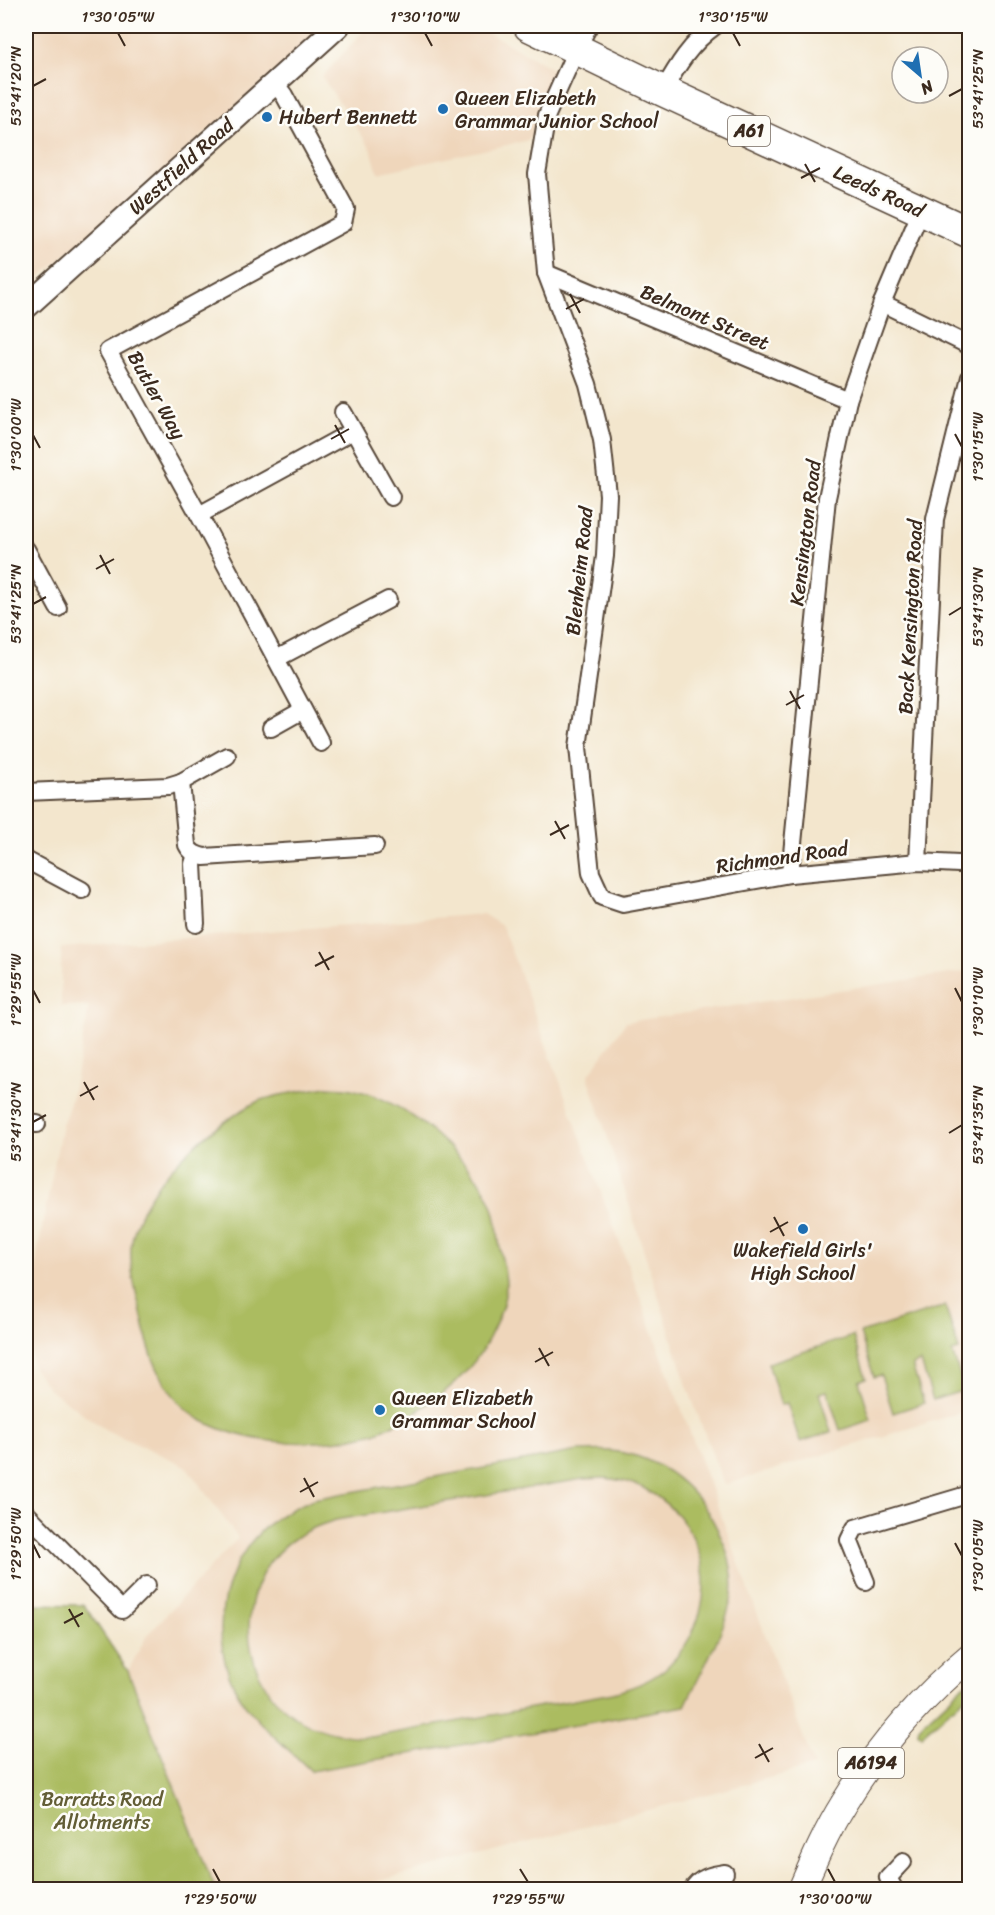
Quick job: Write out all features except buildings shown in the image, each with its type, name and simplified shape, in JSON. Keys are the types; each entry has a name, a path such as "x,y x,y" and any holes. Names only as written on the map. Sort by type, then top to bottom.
{"highway":[{"name":"Leeds Road","path":"530,26 583,37 663,91 969,233"}],"main road":[{"name":"A6194","path":"801,1890 823,1840 843,1804 870,1764 900,1728 969,1657"}],"street":[{"name":"Westfield Road","path":"26,307 338,26"},
{"path":"663,91 679,61 701,36 715,26"},
{"name":"Blenheim Road","path":"583,37 548,115 537,174 546,273 588,384 602,440 608,495 605,556 578,747 591,873 602,897"},
{"name":"Butler Way","path":"274,82 284,95 346,210 343,223 108,351 321,743"},
{"name":"Kensington Road","path":"790,874 827,498 848,400 882,303 921,211"},
{"name":"Belmont Street","path":"546,273 848,400"},
{"path":"882,303 969,346"},
{"name":"Back Kensington Road","path":"918,862 935,519 969,377"},
{"path":"343,412 391,497"},
{"path":"199,515 353,431"},
{"path":"26,549 58,608"},
{"path":"276,659 388,600"},
{"path":"271,728 303,710"},
{"path":"26,792 168,786 181,782 227,756"},
{"path":"181,782 187,845 196,855 204,857 375,846"},
{"path":"196,855 193,864 196,924"},
{"path":"26,860 82,890"},
{"name":"Richmond Road","path":"602,897 623,904 790,874 918,862 960,864 969,862"},
{"path":"866,1582 849,1540 855,1528 969,1494"},
{"path":"26,1513 122,1610 147,1585"},
{"path":"895,1890 888,1878 903,1862"},
{"path":"692,1890 700,1880 725,1873"}],"shaded area":[{"path":"26,26 325,26 270,77 26,289"},
{"name":"Queen Elizabeth Grammar Junior School","path":"368,26 477,26 558,72 529,140 378,173 371,149 322,77"},
{"name":"Queen Elizabeth Grammar School","path":"483,914 502,926 814,1766 349,1889 215,1889 128,1671 147,1635 238,1538 186,1466 106,1430 50,1390 33,1368 28,1338 37,1254 62,1125 72,1098 89,1006 61,1006 61,948"},
{"name":"Wakefield Girls' High School","path":"969,971 969,1410 724,1485 686,1383 588,1076 626,1022"}],"green space":[{"path":"327,1087 368,1093 393,1104 438,1137 471,1171 490,1200 497,1224 506,1284 503,1305 489,1338 466,1372 435,1399 393,1425 371,1434 329,1441 286,1442 242,1436 222,1430 191,1413 171,1393 163,1380 151,1353 133,1277 131,1247 135,1227 155,1189 169,1171 218,1126 267,1098"},
{"path":"945,1306 959,1350 952,1352 965,1390 933,1400 921,1362 912,1365 924,1403 893,1413 881,1375 874,1377 860,1333"},
{"path":"853,1336 866,1378 859,1381 871,1420 840,1430 827,1391 819,1393 831,1432 800,1442 787,1403 781,1405 768,1363"},
{"path":"578,1451 630,1454 663,1468 678,1479 703,1505 713,1520 731,1566 733,1588 729,1608 718,1637 685,1706 311,1771 265,1728 241,1699 229,1675 223,1650 221,1623 225,1597 233,1572 246,1550 263,1529 284,1513 313,1499","holes":["605,1478 645,1489 668,1506 686,1526 697,1548 703,1572 703,1597 697,1622 685,1645 661,1672 648,1680 613,1693 372,1737 351,1736 312,1726 294,1716 274,1698 260,1675 251,1650 249,1624 253,1599 262,1575 277,1553 302,1533 336,1520 583,1479"]},
{"name":"Barratts Road Allotments","path":"26,1604 84,1605 128,1671 215,1889 26,1889"},
{"path":"969,1680 969,1694 921,1736 918,1732 919,1727"}],"place":[{"name":"Queen Elizabeth Grammar Junior School","path":"443,109"},
{"name":"Hubert Bennett","path":"267,117"},
{"name":"Wakefield Girls' High School","path":"803,1229"},
{"name":"Queen Elizabeth Grammar School","path":"380,1410"}]}
